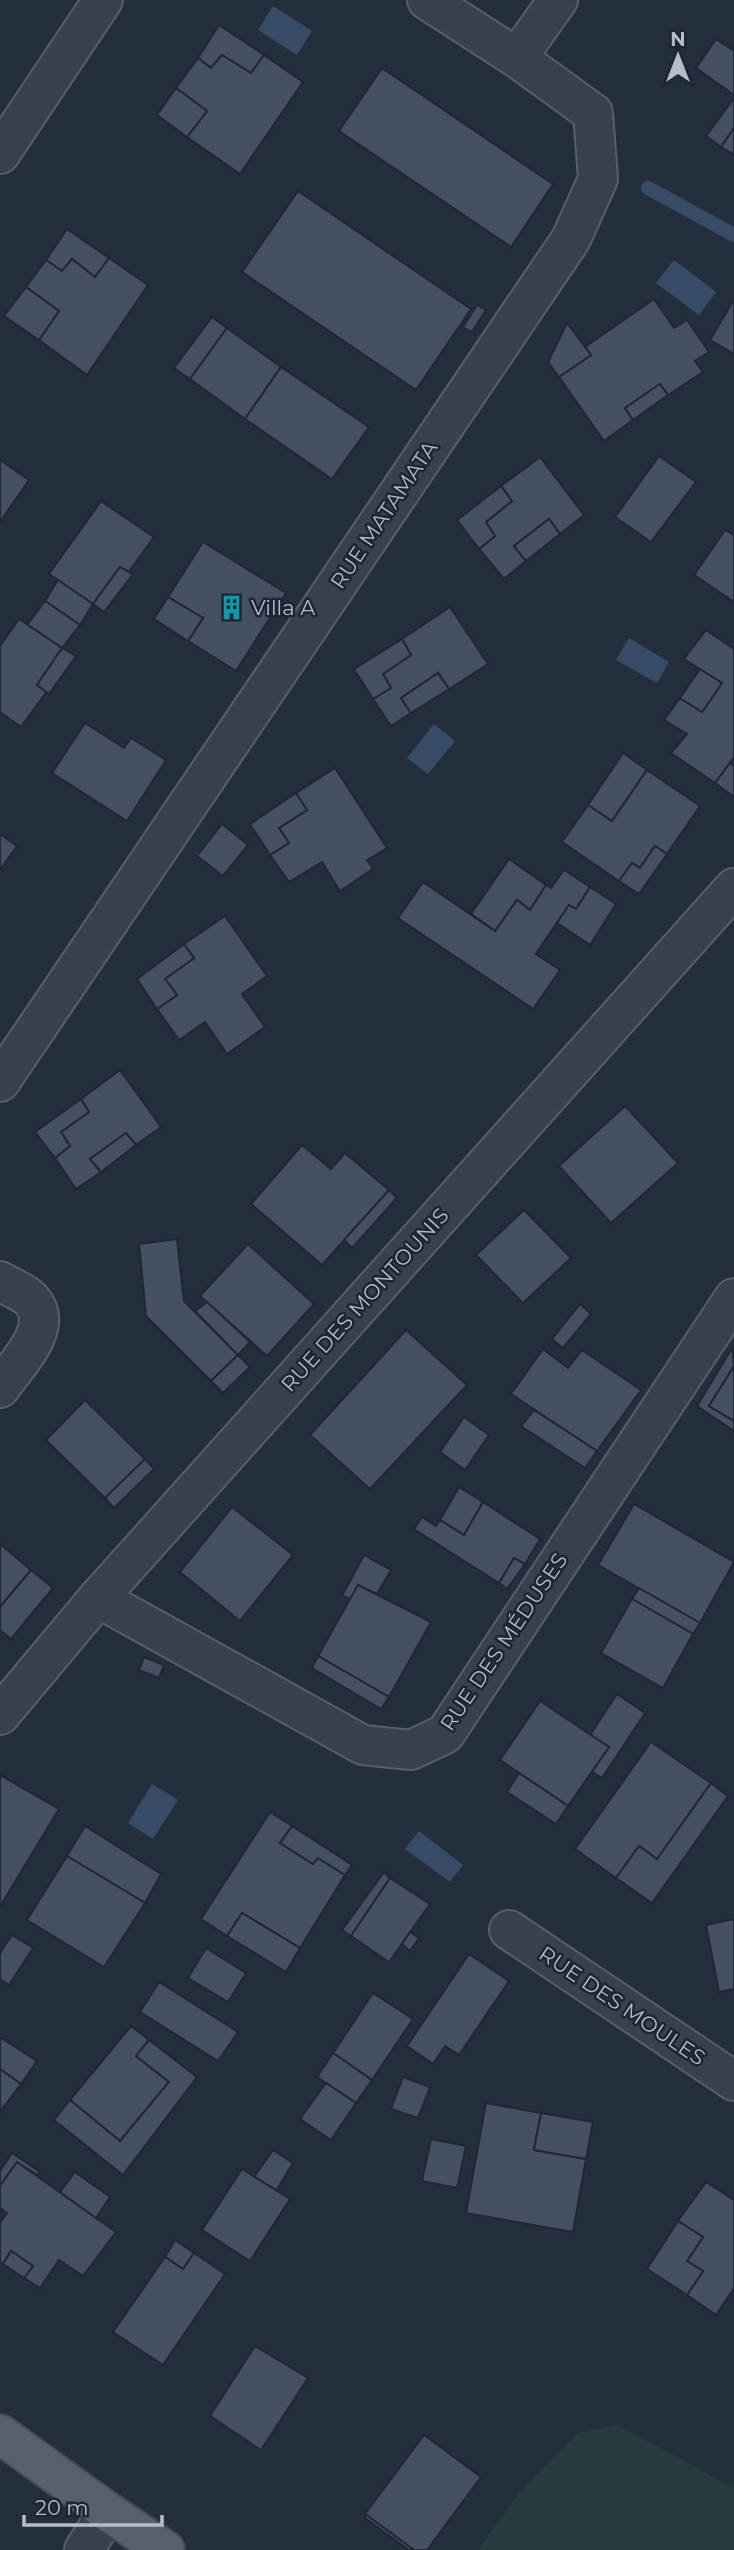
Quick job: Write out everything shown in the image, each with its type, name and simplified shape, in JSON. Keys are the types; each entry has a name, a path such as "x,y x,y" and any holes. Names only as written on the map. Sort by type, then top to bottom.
{"main road":[{"path":"0,2434 165,2550"}],"street":[{"path":"0,154 103,0"},
{"name":"RUE MATAMATA","path":"0,1082 571,239 598,178 593,113 517,58 427,0"},
{"path":"517,58 558,0"},
{"name":"RUE DES MONTOUNIS","path":"0,1714 98,1598 734,888"},
{"path":"0,1281 32,1300 40,1316 37,1334 0,1388"},
{"name":"RUE DES MÉDUSES","path":"98,1598 363,1745 411,1750 445,1734 734,1298"},
{"name":"RUE DES MOULES","path":"509,1930 734,2081"},
{"path":"84,2550 108,2512"}],"green space":[{"path":"618,2425 734,2488 734,2550 478,2550 517,2496 577,2433"}],"water":[{"path":"273,6 312,31 297,55 258,30"},
{"path":"674,260 716,292 699,315 656,283"},
{"path":"629,638 669,662 657,683 616,660"},
{"path":"434,724 455,741 428,774 407,758"},
{"path":"152,1784 178,1800 153,1839 128,1823"},
{"path":"419,1831 463,1865 450,1882 405,1849"}],"building":[{"path":"219,25 264,55 251,73 222,55 211,68 198,58"},
{"path":"716,39 734,51 734,95 696,68"},
{"path":"222,55 251,73 264,55 303,82 240,174 187,137 207,111 176,88 198,58 211,68"},
{"path":"382,68 553,184 511,247 339,131"},
{"path":"176,88 207,111 187,137 157,115"},
{"path":"734,98 734,128 721,147 706,136"},
{"path":"734,128 734,155 721,147"},
{"path":"298,191 471,309 416,390 242,272"},
{"path":"67,229 109,258 95,277 72,259 62,271 46,260"},
{"path":"109,258 148,285 87,375 39,340 59,311 26,287 46,260 62,271 72,259 95,277"},
{"path":"26,287 59,311 39,340 4,316"},
{"path":"654,299 674,328 687,320 709,352 695,361 703,372 668,395 660,384 625,408 633,420 604,441 559,377 591,355 585,347"},
{"path":"734,301 734,354 710,340"},
{"path":"477,305 486,310 472,332 463,327"},
{"path":"212,317 227,328 190,379 174,368"},
{"path":"567,323 591,355 559,377 548,362"},
{"path":"227,328 281,367 245,419 190,379"},
{"path":"281,367 369,427 332,479 245,419"},
{"path":"660,384 668,395 633,420 625,408"},
{"path":"659,456 696,482 651,542 615,517"},
{"path":"540,457 584,515 560,534 549,519 514,546 526,561 504,579 479,549 495,536 486,522 512,501 501,486"},
{"path":"0,460 29,480 0,522"},
{"path":"501,486 512,501 486,522 495,536 479,549 457,520"},
{"path":"101,501 154,537 128,573 120,567 93,604 49,574"},
{"path":"549,519 560,534 526,561 514,546"},
{"path":"725,530 734,535 734,602 694,575"},
{"name":"Villa A","path":"203,542 286,593 236,671 188,641 203,618 168,597"},
{"path":"120,567 133,574 104,612 93,604"},
{"path":"58,580 93,604 80,625 45,601"},
{"path":"168,597 203,618 188,641 154,619"},
{"path":"45,601 80,625 62,648 27,625"},
{"path":"450,607 488,664 449,689 438,673 401,698 411,713 391,726 373,699 391,688 383,674 411,655 402,639"},
{"path":"19,619 62,648 37,685 47,691 21,727 0,712 0,646"},
{"path":"706,630 734,649 734,757 715,783 671,753 687,734 664,720 680,698 702,712 722,683 684,659"},
{"path":"402,639 411,655 383,674 391,688 373,699 354,669"},
{"path":"62,648 76,656 49,694 37,685"},
{"path":"700,669 722,683 702,712 680,698"},
{"path":"438,673 449,689 411,713 401,698"},
{"path":"85,723 124,748 131,738 166,760 127,821 52,773"},
{"path":"623,753 647,770 612,821 588,805"},
{"path":"730,763 734,766 734,797 715,783"},
{"path":"335,768 387,848 367,860 373,869 340,891 322,862 289,882 270,855 289,843 279,828 307,810 296,793"},
{"path":"647,770 700,806 667,854 655,846 640,868 632,863 619,881 562,842 588,805 612,821"},
{"path":"296,793 307,810 279,828 289,843 270,855 250,824"},
{"path":"222,824 248,845 223,876 197,856"},
{"path":"0,834 17,846 0,870"},
{"path":"655,846 667,854 639,894 619,881 632,863 640,868"},
{"path":"509,859 546,885 530,910 517,900 495,931 471,914"},
{"path":"564,870 590,887 576,909 569,905 536,954 560,970 533,1009 398,918 423,882 495,931 517,900 530,910 546,885 551,888"},
{"path":"590,887 616,904 590,945 557,923 536,954 569,905 576,909"},
{"path":"225,916 267,976 242,994 265,1027 227,1054 205,1022 179,1040 157,1009 177,995 165,979 194,958 184,944"},
{"path":"184,944 194,958 165,979 177,995 157,1009 137,979"},
{"path":"120,1070 161,1127 136,1145 126,1133 90,1159 101,1172 76,1189 55,1158 70,1146 61,1132 89,1112 81,1099"},
{"path":"81,1099 89,1112 61,1132 70,1146 55,1158 35,1132"},
{"path":"625,1106 678,1163 611,1223 559,1166"},
{"path":"126,1133 136,1145 101,1172 90,1159"},
{"path":"302,1145 331,1169 345,1153 389,1190 322,1265 251,1204"},
{"path":"389,1190 397,1198 352,1248 344,1240"},
{"path":"524,1210 571,1258 523,1303 476,1255"},
{"path":"177,1239 184,1301 238,1355 211,1381 146,1316 139,1244"},
{"path":"248,1244 314,1304 267,1356 200,1296"},
{"path":"207,1302 250,1342 238,1355 195,1311"},
{"path":"580,1304 591,1314 563,1348 552,1339"},
{"path":"406,1330 467,1385 370,1489 310,1435"},
{"path":"732,1348 734,1366 709,1406 734,1421 734,1431 697,1406"},
{"path":"543,1349 568,1368 582,1350 641,1390 597,1451 511,1394"},
{"path":"238,1355 250,1367 223,1393 211,1381"},
{"path":"734,1366 734,1421 709,1406"},
{"path":"85,1400 145,1459 105,1498 46,1440"},
{"path":"534,1410 597,1451 585,1468 521,1426"},
{"path":"464,1417 489,1435 465,1470 440,1452"},
{"path":"145,1459 154,1469 114,1508 105,1498"},
{"path":"459,1487 483,1502 464,1535 440,1520"},
{"path":"483,1502 540,1539 525,1564 514,1558 499,1583 414,1529 422,1517 436,1526 440,1520 464,1535"},
{"path":"634,1504 734,1562 700,1623 598,1565"},
{"path":"232,1507 293,1555 240,1621 180,1572"},
{"path":"0,1544 31,1570 0,1607"},
{"path":"364,1555 391,1570 377,1594 358,1585 351,1599 342,1596"},
{"path":"514,1558 525,1564 507,1589 499,1583"},
{"path":"31,1570 53,1588 11,1639 0,1630 0,1607"},
{"path":"358,1585 431,1622 389,1697 318,1656"},
{"path":"639,1588 700,1623 693,1634 632,1599"},
{"path":"632,1599 693,1634 663,1688 601,1653"},
{"path":"318,1656 389,1697 381,1709 312,1668"},
{"path":"144,1657 164,1665 159,1678 139,1670"},
{"path":"617,1694 645,1713 602,1778 592,1772 609,1747 590,1735"},
{"path":"540,1701 609,1747 568,1806 500,1760"},
{"path":"651,1742 711,1783 657,1859 639,1846 616,1878 575,1849"},
{"path":"519,1773 568,1806 556,1824 507,1792"},
{"path":"0,1775 59,1809 1,1905 0,1904"},
{"path":"711,1783 728,1796 652,1903 616,1878 639,1846 657,1859"},
{"path":"270,1812 292,1826 280,1843 313,1864 318,1858 345,1875 300,1948 242,1913 227,1936 201,1919"},
{"path":"85,1826 161,1874 145,1903 67,1856"},
{"path":"292,1826 352,1865 345,1875 318,1858 313,1864 280,1843"},
{"path":"67,1856 145,1903 104,1967 27,1920"},
{"path":"384,1872 390,1878 351,1936 342,1930"},
{"path":"390,1878 430,1904 389,1962 351,1936"},
{"path":"242,1913 300,1948 286,1972 227,1936"},
{"path":"734,1919 734,1989 719,1992 706,1925"},
{"path":"410,1932 419,1938 410,1951 402,1944"},
{"path":"12,1935 33,1948 9,1985 0,1979 0,1953"},
{"path":"206,1948 246,1973 228,2002 188,1978"},
{"path":"469,1954 509,1981 459,2055 445,2046 433,2064 407,2046"},
{"path":"159,1982 238,2032 218,2061 140,2012"},
{"path":"373,1993 413,2019 372,2080 333,2053"},
{"path":"131,2026 149,2040 136,2056 169,2082 120,2141 70,2100"},
{"path":"0,2037 37,2061 21,2084 0,2069"},
{"path":"149,2040 197,2077 123,2175 54,2120 70,2100 120,2141 169,2082 136,2056"},
{"path":"333,2053 372,2080 356,2103 317,2077"},
{"path":"0,2069 21,2084 0,2112"},
{"path":"403,2077 430,2087 418,2118 391,2109"},
{"path":"326,2083 356,2103 331,2140 300,2119"},
{"path":"486,2103 541,2113 534,2150 586,2159 573,2232 466,2213"},
{"path":"541,2113 593,2122 586,2159 534,2150"},
{"path":"431,2139 466,2146 457,2188 422,2181"},
{"path":"273,2150 293,2163 276,2191 254,2177"},
{"path":"12,2153 40,2172 37,2175 17,2162 0,2186 0,2171"},
{"path":"17,2162 116,2232 83,2276 59,2260 40,2288 24,2278 33,2266 11,2251 3,2264 0,2262 0,2223 7,2213 0,2208 0,2186"},
{"path":"242,2169 290,2199 250,2261 202,2230"},
{"path":"75,2172 110,2197 96,2218 60,2192"},
{"path":"706,2182 734,2200 734,2288 716,2315 687,2295 703,2271 687,2261 703,2237 678,2221"},
{"path":"678,2221 703,2237 687,2261 703,2271 687,2295 647,2269"},
{"path":"175,2240 194,2253 183,2269 165,2257"},
{"path":"11,2251 33,2266 24,2278 3,2264"},
{"path":"194,2253 225,2274 163,2365 113,2332 165,2257 183,2269"},
{"path":"255,2346 308,2378 261,2450 210,2416"},
{"path":"424,2435 481,2477 427,2550 414,2550 365,2514"},
{"path":"365,2514 414,2550 409,2550 365,2518"}],"waterway":[{"path":"648,188 734,235"}],"place":[{"name":"Villa A","path":"231,608"}]}
